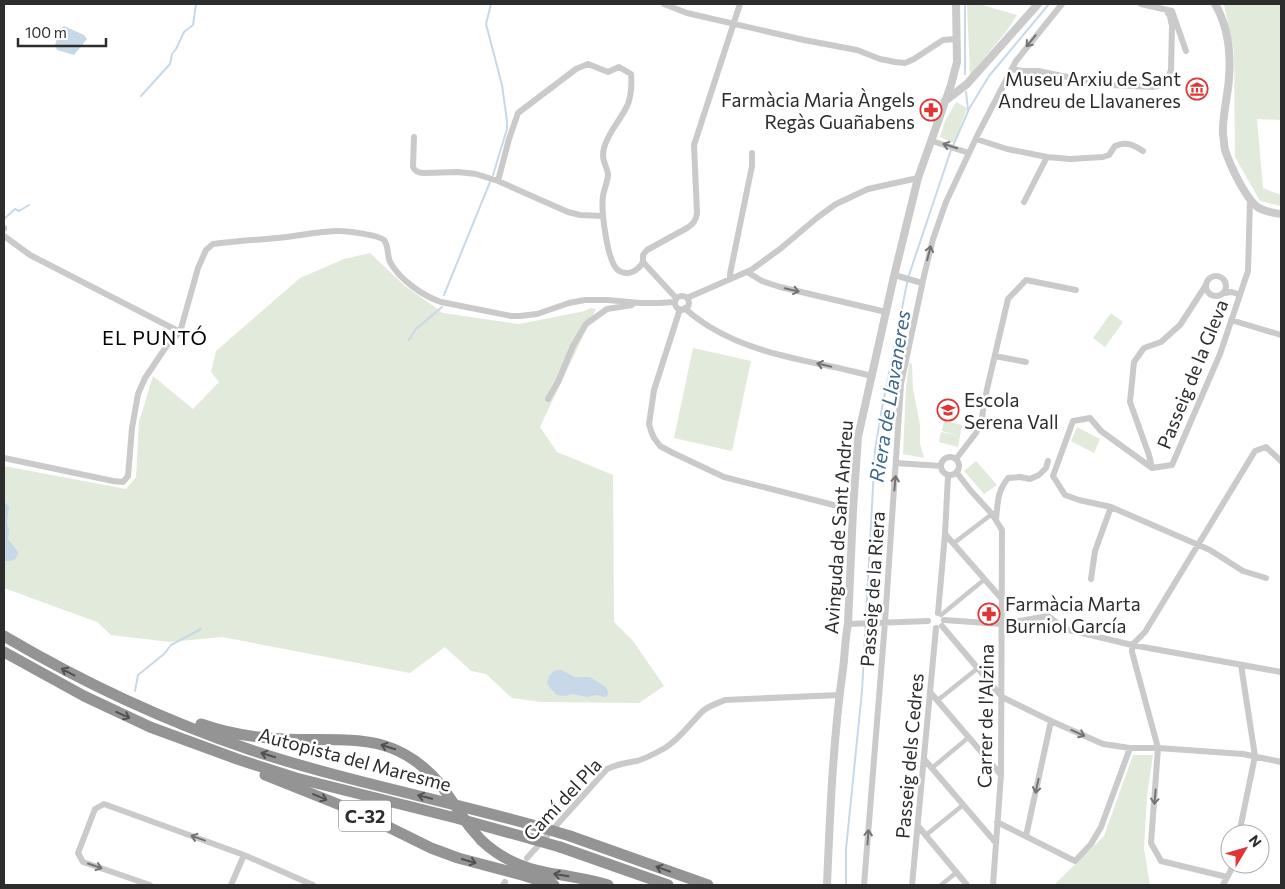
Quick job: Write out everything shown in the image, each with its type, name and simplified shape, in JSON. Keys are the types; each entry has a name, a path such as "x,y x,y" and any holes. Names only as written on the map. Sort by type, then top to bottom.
{"highway":[{"name":"Autopista del Maresme","path":"4,636 42,659 112,694 159,715 270,756 336,775 540,827 708,885"},
{"name":"Autopista del Maresme","path":"4,652 90,699 150,727 237,759 296,778 456,818 560,847 668,885"},
{"name":"C-32","path":"112,694 150,704 184,719 242,735 281,739 355,740 385,745 399,750 412,757 431,773 469,826 496,853 525,867 542,872 608,885"},
{"name":"C-32","path":"178,738 205,753 316,795 431,848 458,858 554,885"}],"street":[{"path":"664,4 687,13 804,40 857,50 880,59 895,62 905,63 943,40 956,39"},
{"path":"498,181 518,113 576,69 588,64 608,72 619,67 631,74 632,86 628,105 604,146 604,163 608,173 602,207 612,263 617,269 625,273 635,271 643,262 643,255 647,250 687,228 696,219 694,145 740,4"},
{"name":"Avinguda de Sant Andreu","path":"827,885 839,694 846,653 858,437 918,178 957,62 956,4"},
{"path":"945,101 967,84 1038,4"},
{"name":"Passeig de la Riera","path":"864,885 885,622 901,384 922,284 933,240 946,202 976,139 1016,60 1062,4"},
{"path":"1141,4 1172,11 1186,51"},
{"path":"1215,4 1225,26 1229,47 1229,77 1223,133 1225,149 1232,167 1250,200 1260,209 1281,214"},
{"path":"1012,69 1038,71 1112,85 1153,87 1162,85 1168,78 1171,70 1172,26 1170,16 1166,10"},
{"path":"414,137 413,167 418,172 470,172 498,181 568,212 580,215 603,216"},
{"path":"976,139 1046,157 1070,159 1110,155 1115,146 1123,143 1131,144 1143,151"},
{"path":"932,140 969,153"},
{"path":"730,279 752,166 752,153"},
{"path":"1024,202 1046,157"},
{"path":"4,458 124,482 128,476 132,428 138,394 168,344 180,332 198,268 206,250 213,244 337,231 383,239 386,243 390,262 397,272 418,291 431,299 511,316 537,314 569,303 585,300 659,303 682,297 687,298 758,266 836,204 868,189 918,178"},
{"name":"Passeig de la Gleva","path":"1250,200 1248,271 1220,354 1172,465 1152,468 1101,431 1090,418 1074,420 1054,476 1065,495 1111,507 1210,550 1243,571 1266,578"},
{"path":"4,236 30,254 180,332"},
{"path":"643,262 676,300 677,308 683,309 723,335 752,348 871,376"},
{"path":"747,272 780,287 886,312"},
{"path":"894,276 922,284"},
{"path":"1152,468 1130,402 1134,362 1144,348 1161,342 1180,325 1210,278 1214,276 1220,277 1226,283 1227,287 1224,293"},
{"path":"956,459 976,433 981,422 1008,299 1026,280 1076,290"},
{"path":"1206,285 1208,292 1217,297 1224,293 1232,292 1240,295"},
{"path":"687,298 688,304 683,309 654,390 649,424 651,432 660,446 724,476 854,510"},
{"path":"548,399 558,382 573,346 586,324 607,309 640,303"},
{"path":"1231,320 1281,335"},
{"path":"995,356 1026,362"},
{"path":"1227,877 1161,861 1151,843 1158,748 1132,652 1132,645 1145,632 1255,451 1266,447 1281,461"},
{"path":"952,457 956,459 960,467 957,473 948,476 942,472 940,466 946,458 952,457"},
{"path":"996,520 1001,488 1008,478 1020,477 1030,479 1039,475 1046,468 1048,461"},
{"path":"896,463 940,466"},
{"name":"Carrer de l'Alzina","path":"957,473 992,514 1002,530 1001,775 993,885"},
{"name":"Passeig dels Cedres","path":"912,885 930,692 940,620 948,476"},
{"path":"1091,579 1094,551 1111,507"},
{"path":"954,543 992,514"},
{"path":"946,534 1001,598"},
{"path":"928,621 930,626 940,620 985,579"},
{"path":"928,621 932,614 940,620 1002,697 1103,744 1130,748 1243,754 1281,762"},
{"path":"940,620 1001,624 1048,616 1065,629 1132,645 1281,672"},
{"path":"848,624 928,621"},
{"path":"1241,665 1255,756 1241,824"},
{"path":"938,700 978,668"},
{"path":"930,692 1001,775"},
{"name":"Camí del Pla","path":"527,858 607,769 653,755 675,741 705,710 714,704 725,700 839,694"},
{"path":"1026,836 1051,721"},
{"path":"932,768 969,737"},
{"path":"997,822 1075,861 1091,844 1101,827 1130,748"},
{"path":"924,759 996,843"},
{"path":"150,885 83,862 78,853 95,809 104,804 244,855 313,885"},
{"path":"926,835 963,805"},
{"path":"918,826 967,885"},
{"path":"232,885 244,855"},
{"path":"941,885 956,872"},
{"path":"1222,885 1229,874"}],"green space":[{"path":"967,4 979,4 1017,15 1006,32 970,75"},
{"path":"1224,4 1281,4 1281,120 1257,119 1263,188 1281,195 1281,206 1260,201 1235,157 1234,52"},
{"path":"956,102 967,108 954,143 940,137 945,121"},
{"path":"370,253 405,286 443,313 519,324 585,311 590,308 596,309 540,427 557,452 613,475 614,622 633,641 664,686 639,703 541,702 512,698 486,674 471,671 445,647 410,673 222,637 170,642 111,635 97,622 4,588 4,466 126,489 136,477 139,422 153,376 193,409 219,382 211,372 216,351 300,278 344,259"},
{"path":"1111,313 1123,322 1105,347 1093,338"},
{"path":"693,348 751,361 732,451 674,438"},
{"path":"909,363 912,364 913,389 920,425 920,444 924,458 903,454"},
{"path":"944,421 962,425 958,447 939,442 941,432 957,435 942,431"},
{"path":"1077,427 1100,439 1094,453 1071,441"},
{"path":"976,461 997,485 984,494 964,471"},
{"path":"1133,755 1153,755 1147,796 1144,849 1150,885 1054,885 1104,836"}],"water":[{"path":"64,26 84,35 87,39 74,55 57,50 55,45 60,29"},
{"path":"4,501 9,507 7,522 9,530 8,539 18,552 15,559 9,561 4,561"},
{"path":"555,670 561,670 575,677 590,677 606,687 608,695 605,697 597,695 587,697 572,694 566,696 557,695 547,683 549,676"}],"waterway":[{"path":"141,96 170,64 172,54 184,32 193,25 196,4"},
{"path":"491,4 486,24 502,85 507,121 507,129 493,175"},
{"path":"965,4 965,74"},
{"name":"Riera de Llavaneres","path":"953,146 969,109 989,76 1049,4"},
{"path":"966,92 968,110"},
{"name":"Riera de Llavaneres","path":"846,885 846,849 862,691 875,450 908,278 951,150"},
{"path":"444,295 490,182"},
{"path":"4,219 15,209 19,211 29,205"},
{"path":"409,340 416,329 442,307"},
{"path":"135,691 138,675 164,654 171,645 201,629"}],"place":[{"name":"Museu Arxiu de Sant Andreu de Llavaneres","path":"1197,89"},
{"name":"Farmàcia Maria Àngels Regàs Guañabens","path":"931,110"},
{"name":"Escola Serena Vall","path":"948,410"},
{"name":"Farmàcia Marta Burniol García","path":"989,614"}],"district":[{"name":"EL PUNTÓ","path":"155,337"}]}
